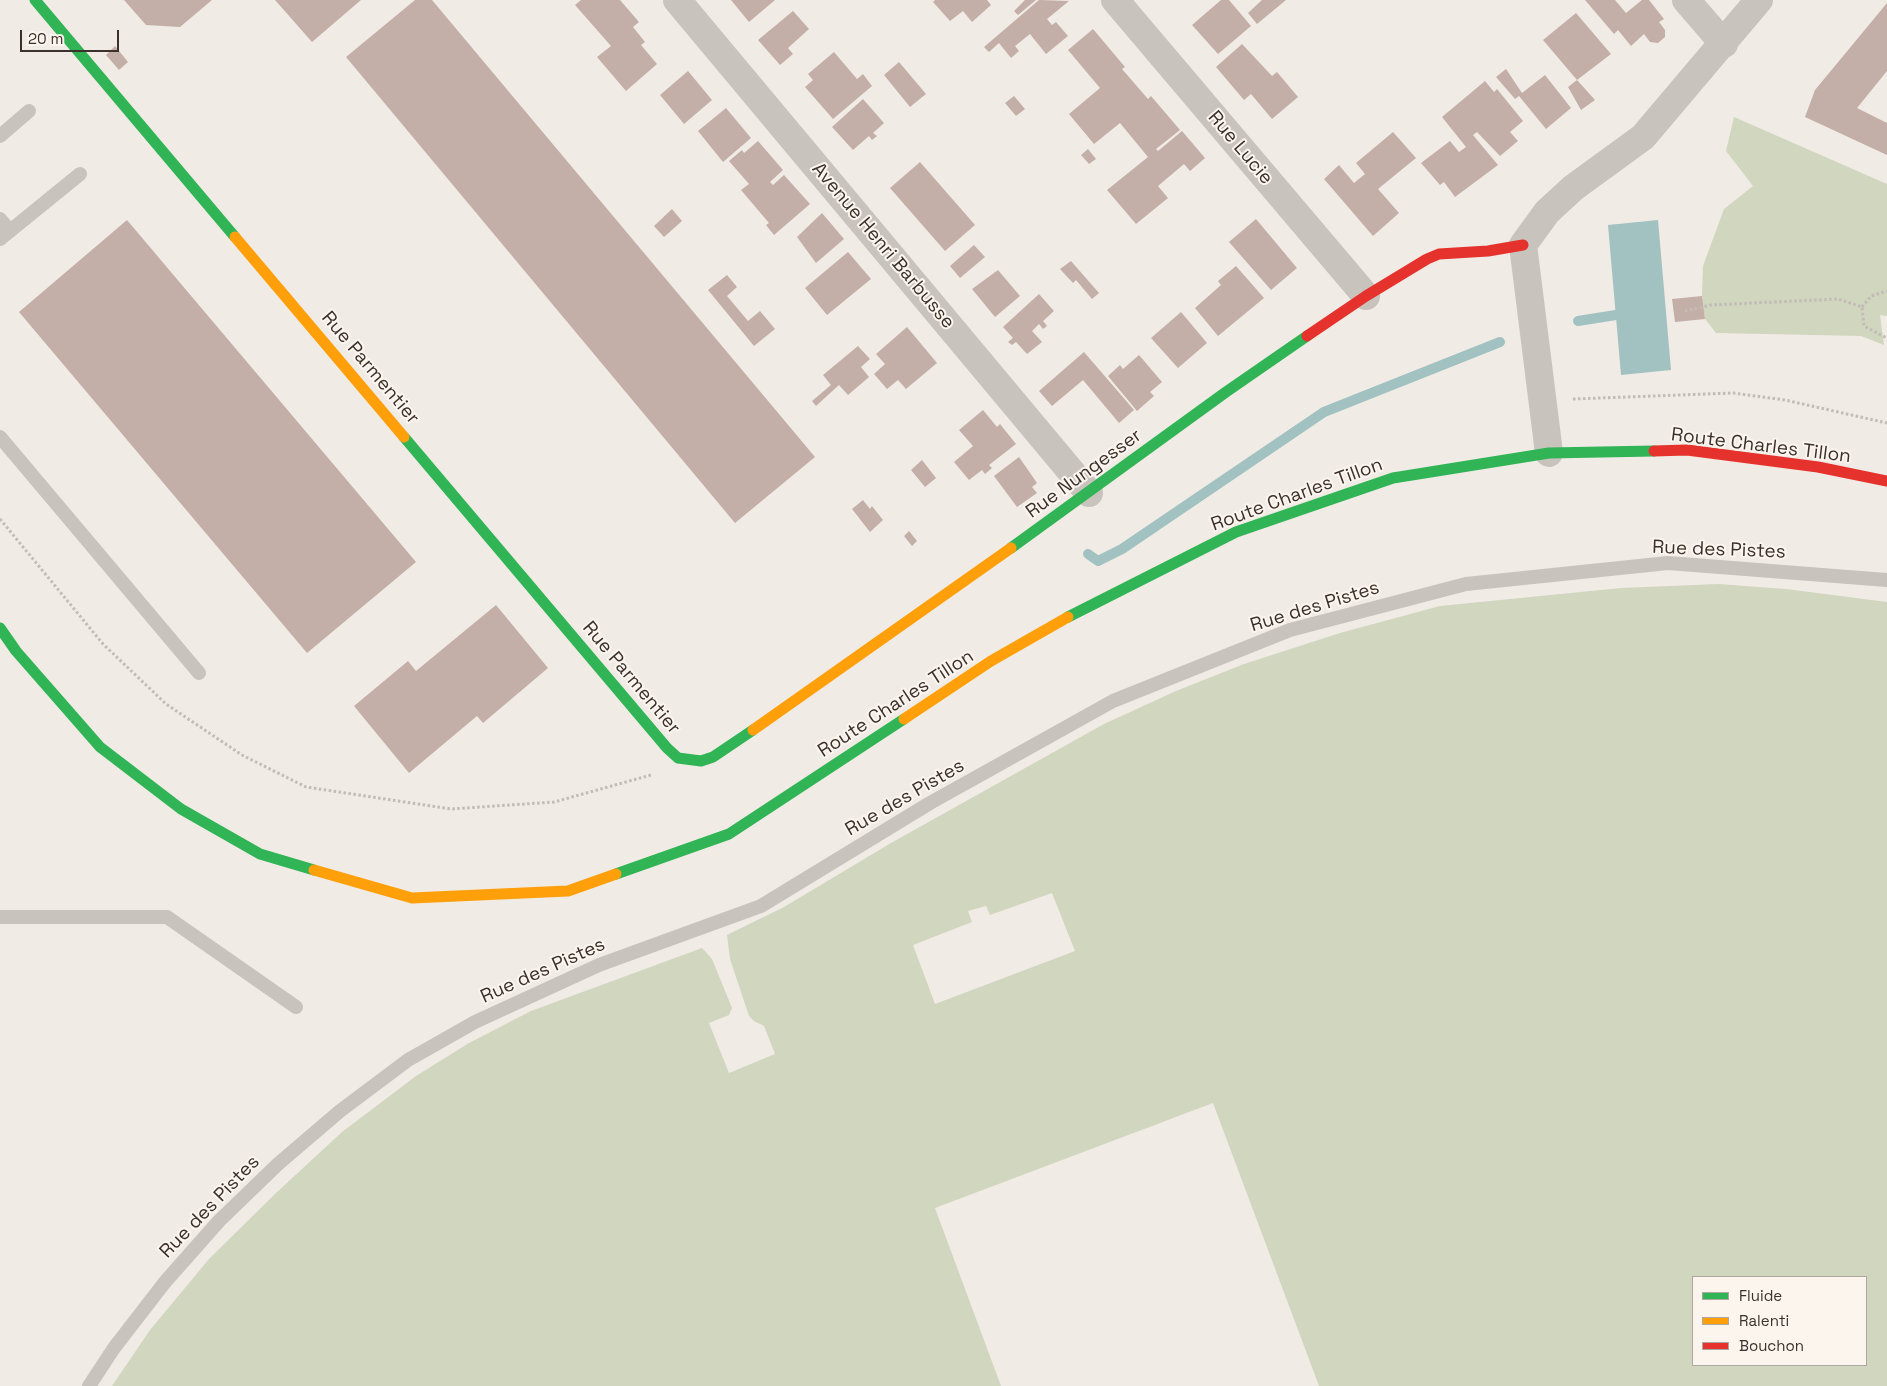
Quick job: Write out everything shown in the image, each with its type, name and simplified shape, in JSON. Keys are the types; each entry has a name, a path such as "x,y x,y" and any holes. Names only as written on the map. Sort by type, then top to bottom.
{"main road":[{"name":"Rue Parmentier","path":"35,0 667,748 678,758"},
{"name":"Rue Nungesser","path":"678,758 701,761 725,750 1089,493 1226,392 1366,296 1440,254 1488,251 1523,245"},
{"name":"Route Charles Tillon","path":"0,628 16,651 100,747 181,809 260,854 412,898 568,891 729,834 992,662 1082,609 1236,532 1393,478 1549,453 1687,450 1818,467 1887,481"}],"street":[{"name":"Avenue Henri Barbusse","path":"676,0 1089,493"},
{"name":"Rue Lucie","path":"1114,0 1366,296"},
{"path":"1686,0 1724,44"},
{"path":"1549,453 1523,245 1547,212 1573,188 1643,137 1724,44 1759,0"}],"lane":[{"path":"0,136 29,111"},
{"path":"0,220 5,235 80,174"},
{"path":"0,438 199,673"},
{"name":"Rue des Pistes","path":"89,1386 120,1340 165,1282 218,1221 278,1164 340,1110 408,1060 475,1022 599,965 761,906 930,803 1113,701 1290,630 1466,584 1668,563 1887,580"},
{"path":"0,917 167,917 296,1007"}],"path":[{"path":"1887,291 1871,296 1862,307 1864,326 1887,338"},
{"path":"1685,311 1711,305 1838,299 1862,307"},
{"path":"1544,401 1733,393 1785,400 1887,423"},
{"path":"0,519 102,644 166,704 242,755 306,787 451,809 554,802 663,772 678,758"}],"green space":[{"path":"1734,117 1887,184 1887,316 1880,315 1884,345 1861,336 1716,333 1705,319 1702,295 1703,266 1724,209 1753,186 1726,151"},
{"path":"1718,584 1786,589 1887,602 1887,1386 1319,1386 1213,1103 935,1208 1001,1386 112,1386 150,1330 209,1259 276,1193 342,1132 416,1076 469,1043 531,1011 702,948 712,959 732,1008 729,1015 709,1023 729,1073 775,1054 764,1026 749,1016 730,959 727,935 784,907 891,843 1104,724 1176,691 1244,664 1340,633 1440,606 1621,588","holes":["1052,893 1075,951 935,1004 913,945 972,922 968,911 986,906 990,915"]}],"water":[{"path":"1658,220 1671,370 1621,375 1608,225"}],"building":[{"path":"124,0 212,0 180,27 146,25"},
{"path":"275,0 361,0 312,42"},
{"path":"415,0 432,0 815,457 735,523 346,57"},
{"path":"581,0 620,0 639,22 633,27 645,42 641,45 657,64 626,91 597,57 611,46 575,5"},
{"path":"731,0 775,0 749,22"},
{"path":"935,0 987,0 991,5 972,22 963,11 950,21 933,2"},
{"path":"1025,0 1036,0 1018,15 1014,11"},
{"path":"1039,0 1069,1 1047,19 1052,25 1056,22 1068,36 1046,54 1030,34 1015,46 1019,51 1011,58 999,43 989,52 984,47"},
{"path":"1221,0 1229,0 1251,26 1218,54 1192,25"},
{"path":"1262,0 1286,0 1257,24 1248,13"},
{"path":"1585,0 1615,0 1626,13 1642,0 1649,0 1664,19 1659,22 1665,30 1665,37 1658,43 1650,42 1644,34 1631,46 1618,30 1614,34"},
{"path":"1887,3 1887,71 1857,108 1887,123 1887,155 1805,117 1815,90"},
{"path":"793,11 809,29 788,48 793,54 780,65 758,40"},
{"path":"1576,13 1611,54 1577,80 1543,40"},
{"path":"1093,29 1125,67 1122,69 1148,99 1151,96 1180,130 1156,149 1158,151 1182,131 1205,158 1190,171 1184,164 1158,186 1168,198 1136,224 1107,190 1148,157 1120,123 1094,144 1069,114 1100,88 1068,50"},
{"path":"1242,44 1272,76 1277,72 1298,97 1272,119 1251,94 1244,100 1216,67"},
{"path":"115,46 128,62 119,70 106,55"},
{"path":"834,52 857,79 863,74 872,86 833,119 805,87 813,80 808,74"},
{"path":"899,62 926,94 910,107 884,75"},
{"path":"1506,69 1522,93 1545,75 1571,108 1546,129 1519,96 1515,99 1496,77"},
{"path":"688,71 712,100 684,124 660,95"},
{"path":"1577,80 1595,100 1581,110 1568,87"},
{"path":"1485,81 1494,92 1497,89 1523,121 1510,132 1518,141 1500,156 1477,132 1473,135 1498,165 1455,197 1444,182 1440,185 1421,163 1450,141 1459,152 1466,147 1442,117"},
{"path":"1014,96 1025,109 1016,116 1005,103"},
{"path":"863,99 884,123 873,133 877,136 872,140 869,136 853,150 832,127"},
{"path":"726,108 751,138 723,162 698,131"},
{"path":"1393,132 1416,158 1378,189 1399,213 1373,236 1324,179 1339,165 1354,183 1365,174 1356,163"},
{"path":"758,141 783,170 770,182 773,185 784,175 810,204 774,235 766,225 769,223 741,190 749,184 729,161 742,150 744,153"},
{"path":"1088,149 1096,159 1089,164 1081,155"},
{"path":"920,162 975,225 945,251 890,188"},
{"path":"672,209 682,221 664,237 654,226"},
{"path":"822,213 844,239 816,263 797,237"},
{"path":"1256,219 1297,268 1271,290 1229,242"},
{"path":"127,220 416,562 307,653 19,312"},
{"path":"974,245 985,257 960,278 950,266"},
{"path":"848,252 871,279 827,315 805,288"},
{"path":"1071,261 1099,293 1092,299 1076,280 1073,283 1060,269"},
{"path":"1236,266 1264,298 1218,336 1195,308 1221,285 1218,281"},
{"path":"998,270 1020,296 995,317 972,289"},
{"path":"727,275 737,287 727,296 748,321 760,311 775,329 754,346 708,290"},
{"path":"1039,294 1054,311 1043,321 1047,326 1043,329 1039,324 1032,331 1042,342 1027,354 1016,342 1012,345 1008,342 1013,338 1003,327"},
{"path":"1702,296 1705,319 1675,322 1672,299"},
{"path":"1181,312 1207,343 1178,368 1151,338"},
{"path":"907,327 937,363 906,389 898,380 887,389 874,374 885,364 876,354"},
{"path":"858,346 870,359 861,367 869,377 848,395 839,385 816,406 812,401 831,385 823,375"},
{"path":"1084,352 1134,410 1119,423 1083,380 1052,406 1039,391"},
{"path":"1139,355 1162,382 1150,392 1154,396 1137,411 1108,376 1120,365 1123,369"},
{"path":"983,410 997,427 1000,424 1016,444 989,465 992,468 985,474 982,470 969,480 954,462 973,446 959,430"},
{"path":"1019,457 1037,483 1032,487 1037,493 1017,507 994,476"},
{"path":"922,460 936,478 925,487 911,470"},
{"path":"863,500 870,509 872,506 883,520 870,532 852,509"},
{"path":"909,531 917,541 912,546 904,536"},
{"path":"496,605 548,668 483,723 477,716 409,773 354,706 408,661 416,671"}],"waterway":[{"path":"1578,321 1616,315"},
{"path":"1088,554 1098,561 1122,549 1324,412 1500,342"}],"traffic: fast":[{"path":"35,0 235,237"},
{"path":"1011,548 1226,392 1307,336"},
{"path":"404,437 667,748 678,758 701,761 713,757 753,730"},
{"path":"1068,617 1236,532 1393,478 1549,453 1654,451"},
{"path":"0,628 16,651 100,747 181,809 260,854 314,870"},
{"path":"616,874 729,834 904,719"}],"traffic: slow":[{"path":"235,237 404,437"},
{"path":"753,730 1011,548"},
{"path":"904,719 991,661 1068,617"},
{"path":"314,870 412,898 568,891 616,874"}],"traffic: jam":[{"path":"1307,336 1366,296 1427,259 1439,254 1488,251 1523,245"},
{"path":"1654,451 1687,450 1818,467 1887,481"}]}
